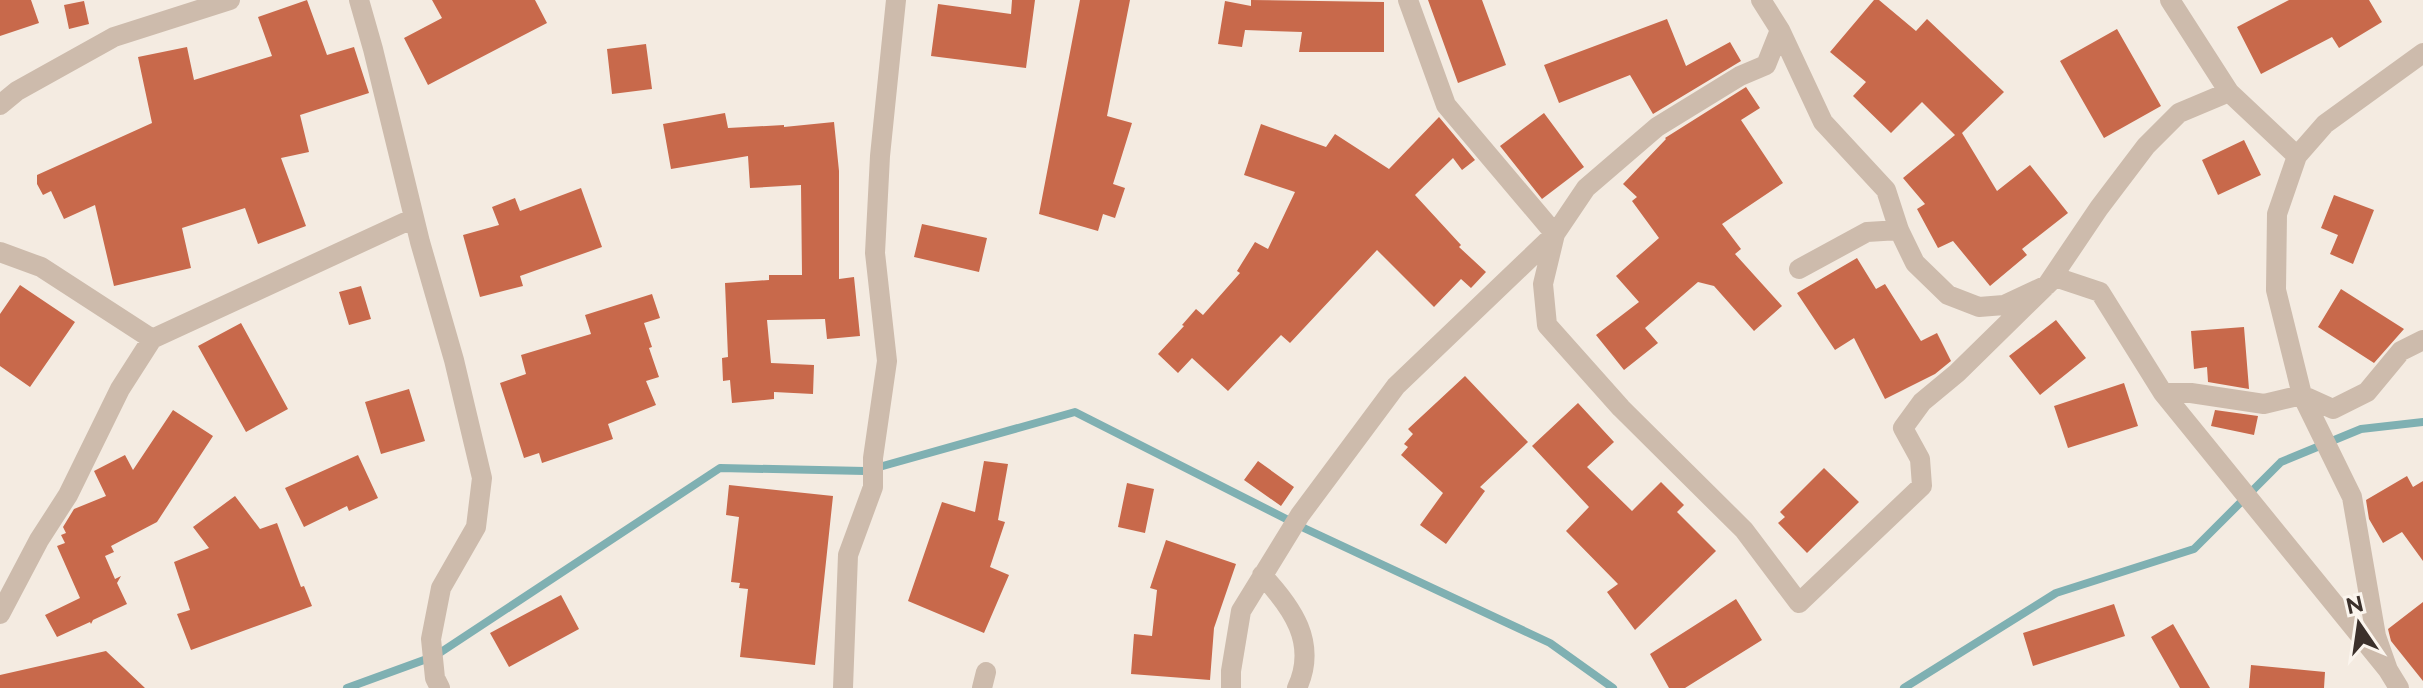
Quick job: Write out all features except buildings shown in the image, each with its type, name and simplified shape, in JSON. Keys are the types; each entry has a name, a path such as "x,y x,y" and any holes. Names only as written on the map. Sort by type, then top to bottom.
{"street":[{"path":"0,105 8,90 114,37 230,0"},
{"path":"359,0 482,478 476,527 441,588 431,639 438,683"},
{"path":"1408,0 1446,105 1555,234"},
{"path":"1761,0 1780,30 1823,122 1886,190 1899,230 1915,263 1948,295 1979,307 2004,305 2047,285 2146,146 2179,113 2229,92"},
{"path":"2170,0 2229,92 2297,156"},
{"path":"843,688 848,555 873,487 873,458 887,361 875,253 891,1"},
{"path":"1231,688 1241,611 1300,515 1396,386 1555,234 1586,188 1657,127 1740,76 1766,65 1780,30"},
{"path":"2388,670 2376,636 2352,497 2302,395 2276,290 2277,214 2297,156 2325,124 2423,53"},
{"path":"0,614 39,540 68,495 120,389 152,339 414,218"},
{"path":"1799,269 1867,232 1899,230"},
{"path":"1555,234 1543,284 1547,325 1621,408 1744,530 1799,603 1922,486 1920,459 1903,428 1922,402 1957,373 2055,277 2100,292 2163,393 2388,670 2399,688"},
{"path":"0,252 41,267 152,339"},
{"path":"2163,393 2191,393 2264,404 2302,395 2333,409 2367,392 2401,351 2423,340"},
{"path":"1262,575 1287,601 1305,646 1303,675 1297,688"}],"waterway":[{"path":"347,688 435,656 720,468 865,471 1075,412 1306,529 1550,643 1613,688"},
{"path":"1904,688 2056,593 2194,549 2281,462 2361,429 2423,422"}]}
